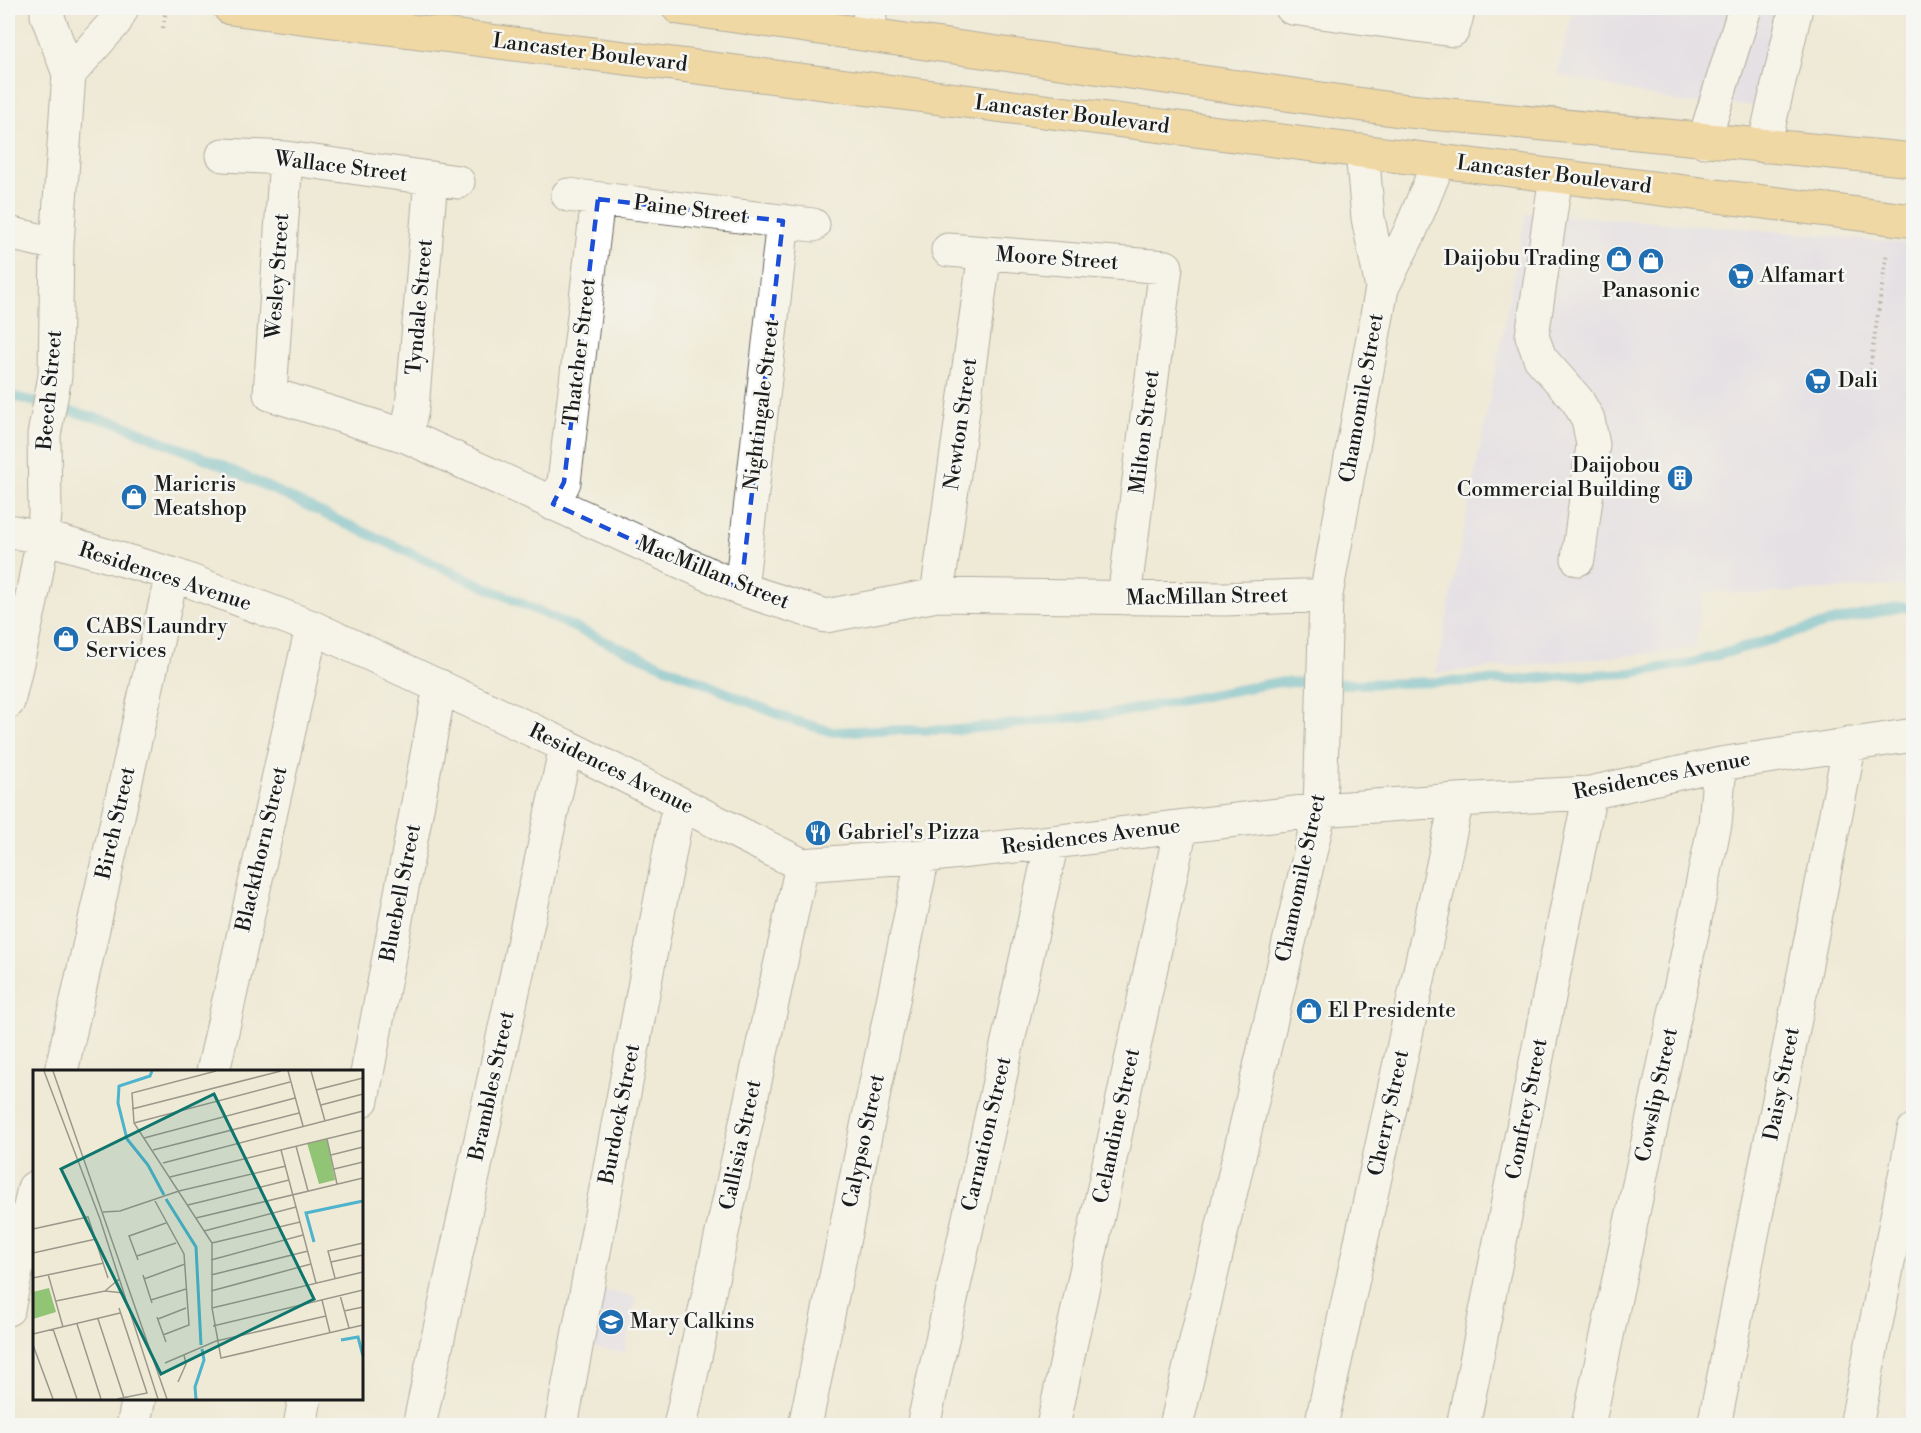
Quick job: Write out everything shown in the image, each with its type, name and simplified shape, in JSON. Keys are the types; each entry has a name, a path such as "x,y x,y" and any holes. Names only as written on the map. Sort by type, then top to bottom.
{"main road":[{"name":"Lancaster Boulevard","path":"230,8 1903,220"},
{"path":"679,8 870,21 1399,110 1914,160"}],"street":[{"name":"Beech Street","path":"8,702 31,602 44,525 44,435 55,376 57,244 69,74 47,15 47,8"},
{"path":"69,74 115,22 122,8"},
{"path":"1292,8 1456,19"},
{"path":"1704,141 1745,8"},
{"path":"1764,146 1796,8"},
{"name":"Chamomile Street","path":"1362,151 1368,218 1382,288"},
{"name":"Wallace Street","path":"223,155 286,158 445,180"},
{"name":"Wesley Street","path":"270,394 286,158"},
{"name":"Chamomile Street","path":"1176,1425 1320,810 1326,595 1382,288 1410,232 1439,161"},
{"path":"1556,176 1532,336 1540,358 1577,400 1588,419 1593,445 1578,559"},
{"name":"Tyndale Street","path":"406,436 412,410 445,180"},
{"name":"Paine Street","path":"583,197 798,223"},
{"name":"Thatcher Street","path":"553,504 564,482 583,197"},
{"name":"Nightingale Street","path":"741,589 798,223"},
{"path":"8,233 57,244"},
{"name":"Moore Street","path":"948,250 1166,267"},
{"name":"Newton Street","path":"937,594 985,253"},
{"name":"Milton Street","path":"1124,598 1166,267"},
{"name":"MacMillan Street","path":"270,394 406,436 741,589 826,616 937,594 1225,599 1326,595"},
{"name":"Residences Avenue","path":"8,531 44,525 312,627 566,746 802,865 923,856 1320,810 1590,793 1720,764 1914,735"},
{"name":"Birch Street","path":"61,1070 172,574"},
{"name":"Blackthorn Street","path":"213,1070 312,627"},
{"name":"Bluebell Street","path":"363,1095 440,686"},
{"name":"Daisy Street","path":"1714,1425 1850,743"},
{"name":"Brambles Street","path":"419,1425 566,746"},
{"name":"Cowslip Street","path":"1588,1425 1715,824 1720,764"},
{"name":"Comfrey Street","path":"1463,1425 1590,793"},
{"name":"Cherry Street","path":"1321,1425 1457,800"},
{"name":"Burdock Street","path":"561,1425 679,803"},
{"name":"Celandine Street","path":"1053,1425 1181,827"},
{"name":"Carnation Street","path":"923,1425 1052,842"},
{"name":"Calypso Street","path":"805,1425 923,856"},
{"name":"Callisia Street","path":"680,1425 802,865"},
{"path":"1856,1425 1914,1130"},
{"path":"8,1309 33,1193"},
{"path":"133,1425 139,1400"},
{"path":"300,1425 305,1400"}],"path":[{"path":"163,28 166,8"},
{"path":"1868,382 1903,220"}],"highlighted area":[{"path":"598,199 783,221 741,589 553,504 564,482"}],"shaded area":[{"path":"1574,8 1803,8 1777,106 1684,103 1557,75"},
{"path":"1526,213 1753,229 1913,244 1913,585 1753,594 1703,591 1695,649 1436,673"},
{"name":"Mary Calkins","path":"596,1289 636,1297 625,1353 585,1346"}],"waterway":[{"path":"8,395 120,424 221,465 609,643 789,719 833,732 957,730 1115,713 1279,682 1358,684 1519,680 1631,673 1691,663 1835,621 1902,607 1914,608"}],"place":[{"name":"Daijobu Trading","path":"1619,259"},
{"name":"Panasonic","path":"1651,261"},
{"name":"Alfamart","path":"1741,276"},
{"name":"Dali","path":"1818,381"},
{"name":"Daijobou Commercial Building","path":"1680,478"},
{"name":"Maricris Meatshop","path":"134,497"},
{"name":"CABS Laundry Services","path":"66,639"},
{"name":"Gabriel's Pizza","path":"818,833"},
{"name":"El Presidente","path":"1309,1011"},
{"name":"Mary Calkins","path":"611,1322"}]}
